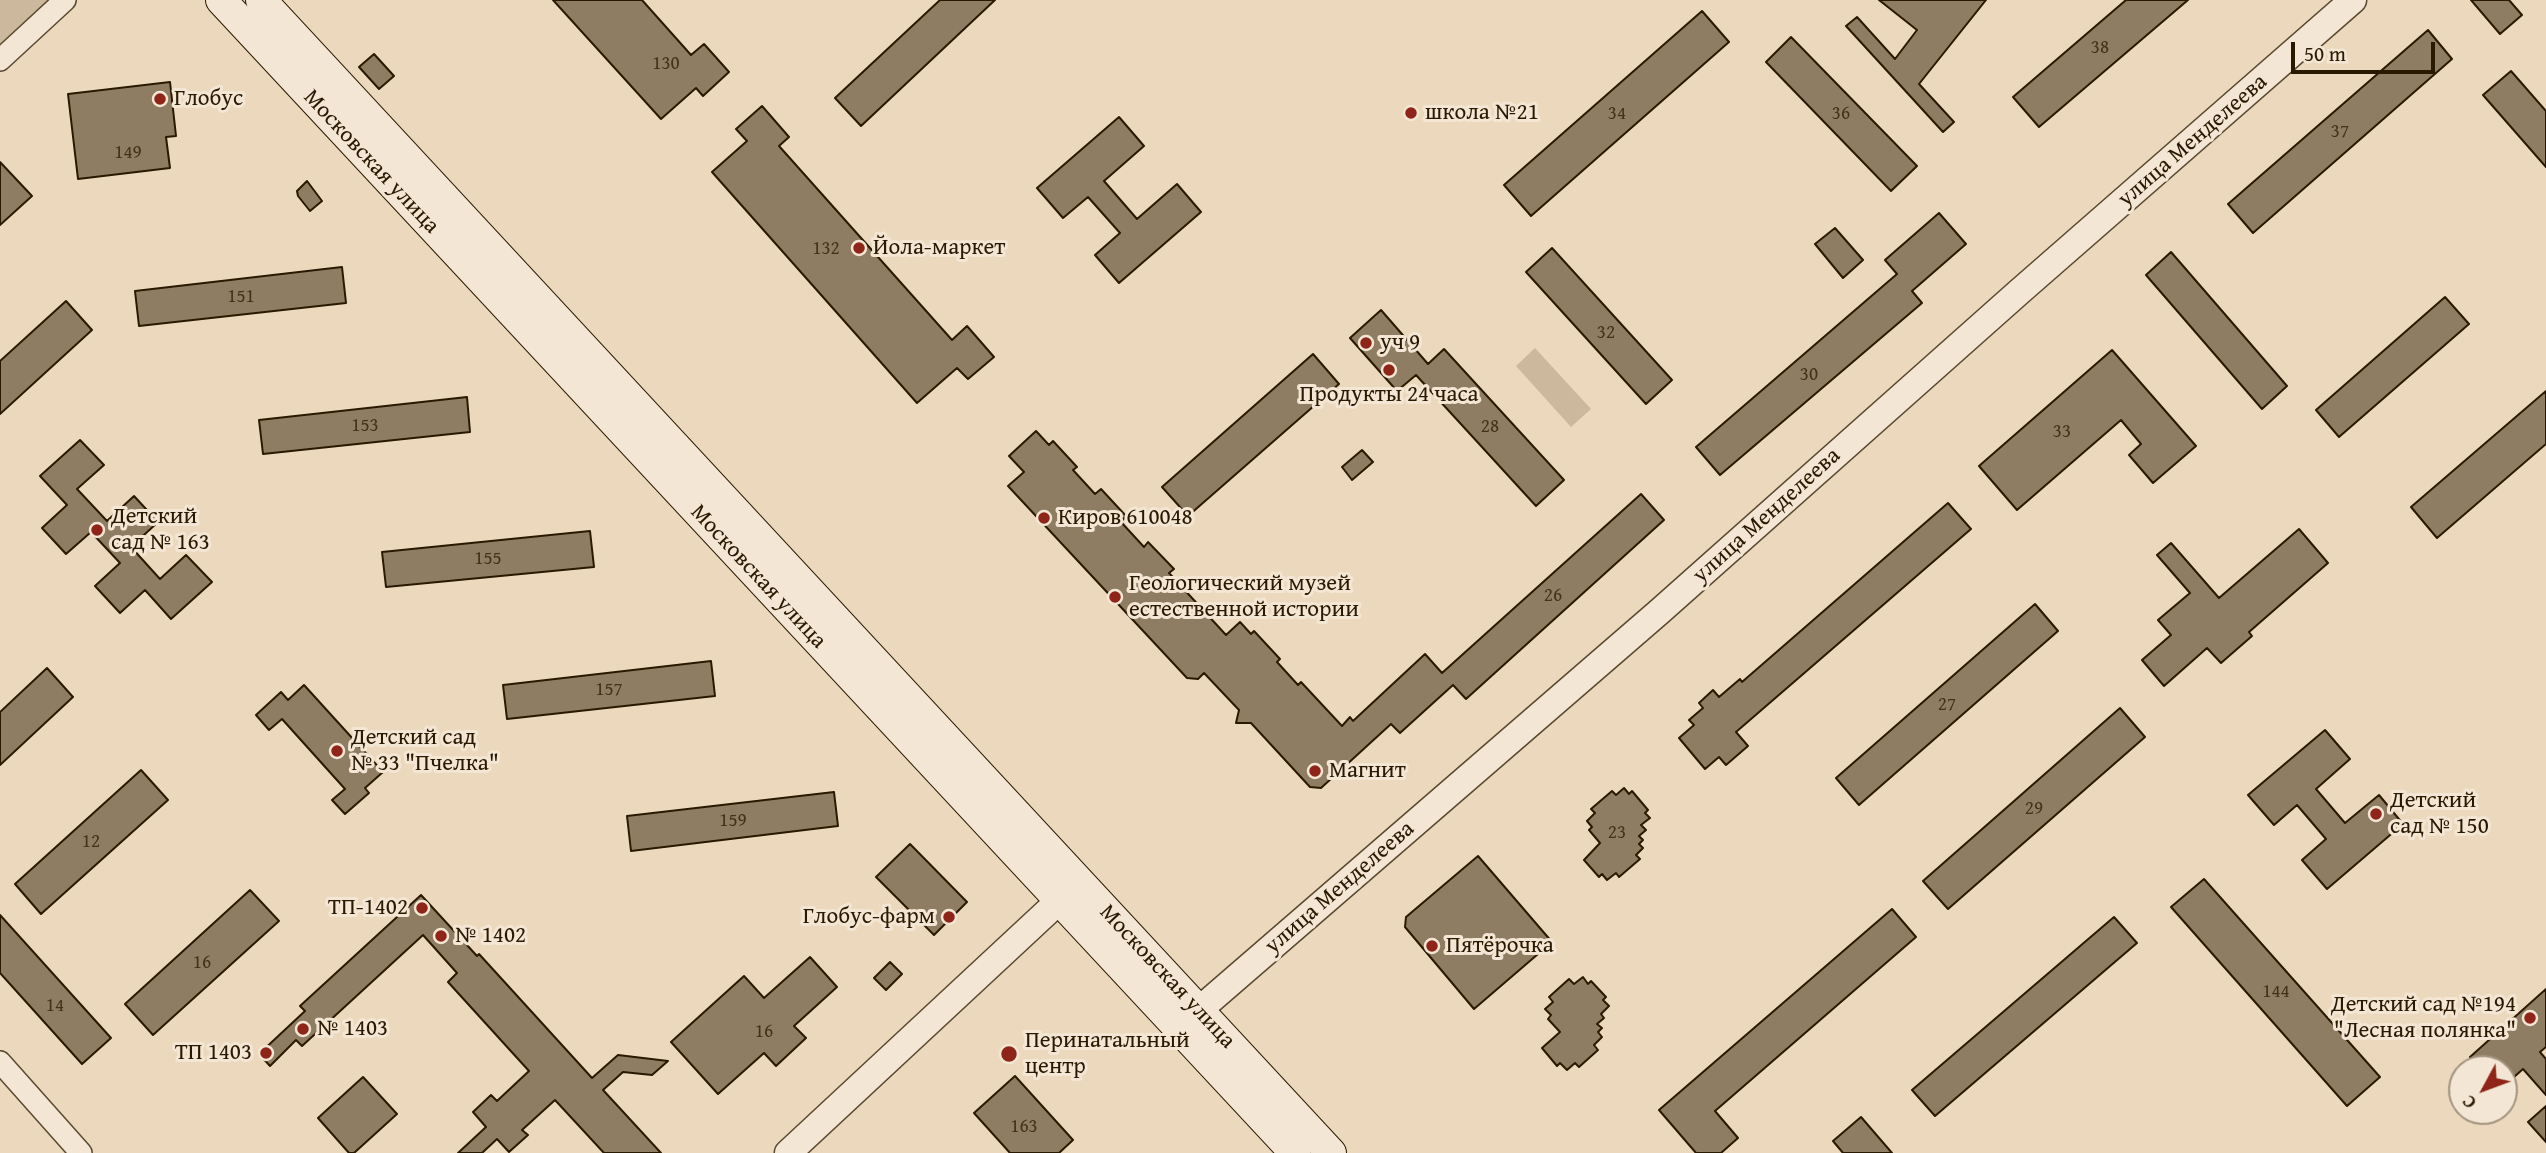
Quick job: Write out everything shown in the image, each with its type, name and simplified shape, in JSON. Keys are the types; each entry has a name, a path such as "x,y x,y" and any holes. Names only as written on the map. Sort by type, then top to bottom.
{"main road":[{"name":"Московская улица","path":"222,0 1189,1019 1331,1153"},
{"name":"Московская улица","path":"261,0 1070,891"},
{"name":"Московская улица","path":"1189,1019 1295,1153"}],"street":[{"path":"0,60 65,0"},
{"name":"улица Менделеева","path":"1189,1019 1660,612 2019,292 2353,0"},
{"path":"788,1153 1070,891"},
{"path":"0,1062 81,1153"}],"shaded area":[{"path":"0,0 48,0 0,44"},
{"path":"1535,348 1591,409 1571,427 1516,366"}],"building":[{"path":"553,0 642,0 691,55 704,44 729,72 703,96 696,88 661,119"},
{"path":"940,0 995,0 861,126 835,98"},
{"path":"1879,0 1986,0 1919,84 1954,122 1943,132 1846,26 1857,17 1895,59 1917,30"},
{"path":"2126,0 2188,0 2039,127 2013,97"},
{"path":"2471,0 2509,0 2522,15 2500,34"},
{"path":"1702,11 1729,42 1531,216 1504,185"},
{"path":"2428,30 2452,59 2253,233 2228,204"},
{"path":"1791,37 1917,166 1891,191 1766,62"},
{"path":"374,54 394,76 379,89 359,67"},
{"path":"2511,71 2546,111 2546,167 2483,95"},
{"path":"170,82 176,136 166,137 170,168 78,179 68,94"},
{"path":"762,106 789,137 779,146 952,340 967,326 994,357 968,379 957,368 917,403 712,172 747,141 736,129"},
{"path":"1119,117 1144,146 1104,181 1137,219 1177,184 1201,212 1119,283 1095,255 1120,233 1088,197 1063,218 1037,188"},
{"path":"0,162 32,196 0,225"},
{"path":"307,181 322,201 310,211 297,191"},
{"path":"1939,213 1966,244 1912,291 1922,303 1720,475 1696,447 1897,274 1885,260"},
{"path":"1835,228 1863,260 1843,278 1815,244"},
{"path":"1552,248 1672,380 1646,404 1526,272"},
{"path":"2171,252 2287,386 2262,409 2146,275"},
{"path":"342,267 346,303 139,326 135,291"},
{"path":"2445,297 2469,324 2339,437 2316,410"},
{"path":"66,301 92,330 0,414 0,361"},
{"path":"1381,310 1428,364 1444,349 1564,480 1536,506 1416,375 1397,391 1350,338"},
{"path":"2112,350 2196,446 2153,483 2129,455 2141,444 2121,420 2017,510 1979,466"},
{"path":"1313,354 1339,384 1188,516 1162,487"},
{"path":"2546,391 2546,444 2437,538 2411,507"},
{"path":"467,397 470,432 263,454 259,420"},
{"path":"1036,431 1049,445 1053,441 1077,467 1073,470 1095,494 1101,489 1126,516 1121,522 1144,547 1148,542 1174,569 1169,573 1226,635 1240,622 1251,634 1254,631 1280,659 1277,662 1298,685 1301,682 1342,726 1350,717 1353,721 1425,654 1442,673 1641,494 1664,520 1466,699 1453,685 1400,733 1391,724 1321,788 1310,787 1251,723 1236,723 1239,710 1204,673 1198,679 1187,678 1008,486 1024,472 1009,456"},
{"name":"Детский сад № 163","path":"80,440 104,465 77,489 107,521 134,496 158,522 131,547 160,579 186,555 212,582 171,619 145,590 120,613 95,586 120,563 91,532 66,554 42,528 67,505 40,476"},
{"path":"1362,450 1373,462 1352,480 1342,467"},
{"path":"1948,503 1971,529 1736,732 1748,746 1726,765 1719,757 1705,769 1679,738 1694,725 1689,720 1703,708 1699,703 1713,690 1719,697 1740,679 1742,682"},
{"path":"2299,529 2328,563 2249,632 2252,636 2221,663 2207,648 2164,686 2142,660 2171,635 2158,620 2190,593 2157,555 2171,543 2219,598"},
{"path":"590,531 594,567 386,587 382,552"},
{"path":"2035,604 2058,631 1859,805 1836,778"},
{"path":"711,661 715,696 507,719 503,685"},
{"path":"47,668 73,697 0,765 0,712"},
{"name":"Детский сад № 33 \"Пчелка\"","path":"304,685 383,772 365,788 369,793 345,814 332,800 345,789 282,719 269,730 256,715 281,692 288,700"},
{"path":"2120,708 2145,737 1948,909 1923,881"},
{"name":"Детский сад № 150","path":"2325,730 2350,759 2316,789 2345,823 2379,795 2403,824 2327,889 2302,860 2326,839 2297,805 2274,825 2248,795"},
{"path":"141,770 168,800 41,914 15,884"},
{"path":"1624,788 1629,794 1632,791 1648,810 1645,813 1650,818 1641,825 1646,830 1639,836 1643,840 1639,844 1643,848 1636,855 1640,859 1619,877 1616,873 1607,880 1602,874 1599,877 1584,860 1600,843 1589,830 1592,827 1587,821 1595,813 1591,809 1612,791 1616,795"},
{"path":"834,792 838,826 631,851 627,816"},
{"path":"910,844 967,902 934,935 876,877"},
{"path":"1478,856 1552,942 1474,1009 1405,927 1406,917"},
{"path":"2204,879 2380,1077 2347,1106 2171,907"},
{"path":"250,890 279,921 153,1035 125,1004"},
{"path":"421,895 592,1078 618,1055 668,1061 652,1075 623,1072 603,1090 661,1153 604,1153 555,1100 522,1130 528,1135 509,1152 497,1139 482,1153 458,1153 486,1127 473,1112 491,1095 497,1101 529,1071 448,982 457,973 423,935 302,1046 296,1040 270,1066 259,1054 305,1011 300,1006"},
{"path":"1892,909 1916,937 1715,1111 1738,1138 1721,1153 1696,1153 1659,1110"},
{"path":"0,915 111,1038 82,1064 0,973"},
{"path":"2114,917 2137,943 1935,1116 1912,1090"},
{"path":"810,957 837,987 794,1026 806,1038 776,1066 764,1053 718,1094 671,1042 744,976 764,998"},
{"path":"890,962 902,974 886,990 874,978"},
{"path":"1583,977 1588,984 1591,981 1606,997 1603,1000 1609,1006 1601,1014 1604,1018 1597,1024 1602,1028 1598,1032 1602,1037 1594,1045 1598,1050 1579,1067 1575,1063 1567,1070 1560,1063 1557,1066 1542,1048 1560,1032 1548,1019 1551,1015 1545,1009 1553,1002 1549,997 1569,979 1574,984"},
{"name":"Детский сад №194 \"Лесная полянка\"","path":"2546,989 2546,1047 2540,1052 2546,1059 2546,1095 2523,1069 2518,1073 2518,1055 2472,1055"},
{"path":"1015,1076 1073,1140 1059,1153 1010,1153 974,1113"},
{"path":"363,1077 397,1114 354,1153 349,1153 318,1118"},
{"name":"Детский сад №194 \"Лесная полянка\"","path":"2546,1106 2546,1142 2528,1122"},
{"path":"1861,1117 1892,1153 1843,1153 1833,1141"}],"place":[{"name":"Глобус","path":"160,99"},
{"name":"школа №21","path":"1411,113"},
{"name":"Йола-маркет","path":"859,248"},
{"name":"уч 9","path":"1366,343"},
{"name":"Продукты 24 часа","path":"1389,370"},
{"name":"Киров 610048","path":"1044,518"},
{"name":"Детский сад № 163","path":"97,530"},
{"name":"Геологический музей естественной истории","path":"1115,597"},
{"name":"Детский сад № 33 \"Пчелка\"","path":"337,751"},
{"name":"Магнит","path":"1315,771"},
{"name":"Детский сад № 150","path":"2376,814"},
{"name":"ТП-1402","path":"422,908"},
{"name":"Глобус-фарм","path":"949,917"},
{"name":"№ 1402","path":"441,936"},
{"name":"Пятёрочка","path":"1432,946"},
{"name":"Детский сад №194 \"Лесная полянка\"","path":"2530,1018"},
{"name":"№ 1403","path":"303,1029"},
{"name":"ТП 1403","path":"266,1053"},
{"name":"Перинатальный центр","path":"1009,1054"}]}
